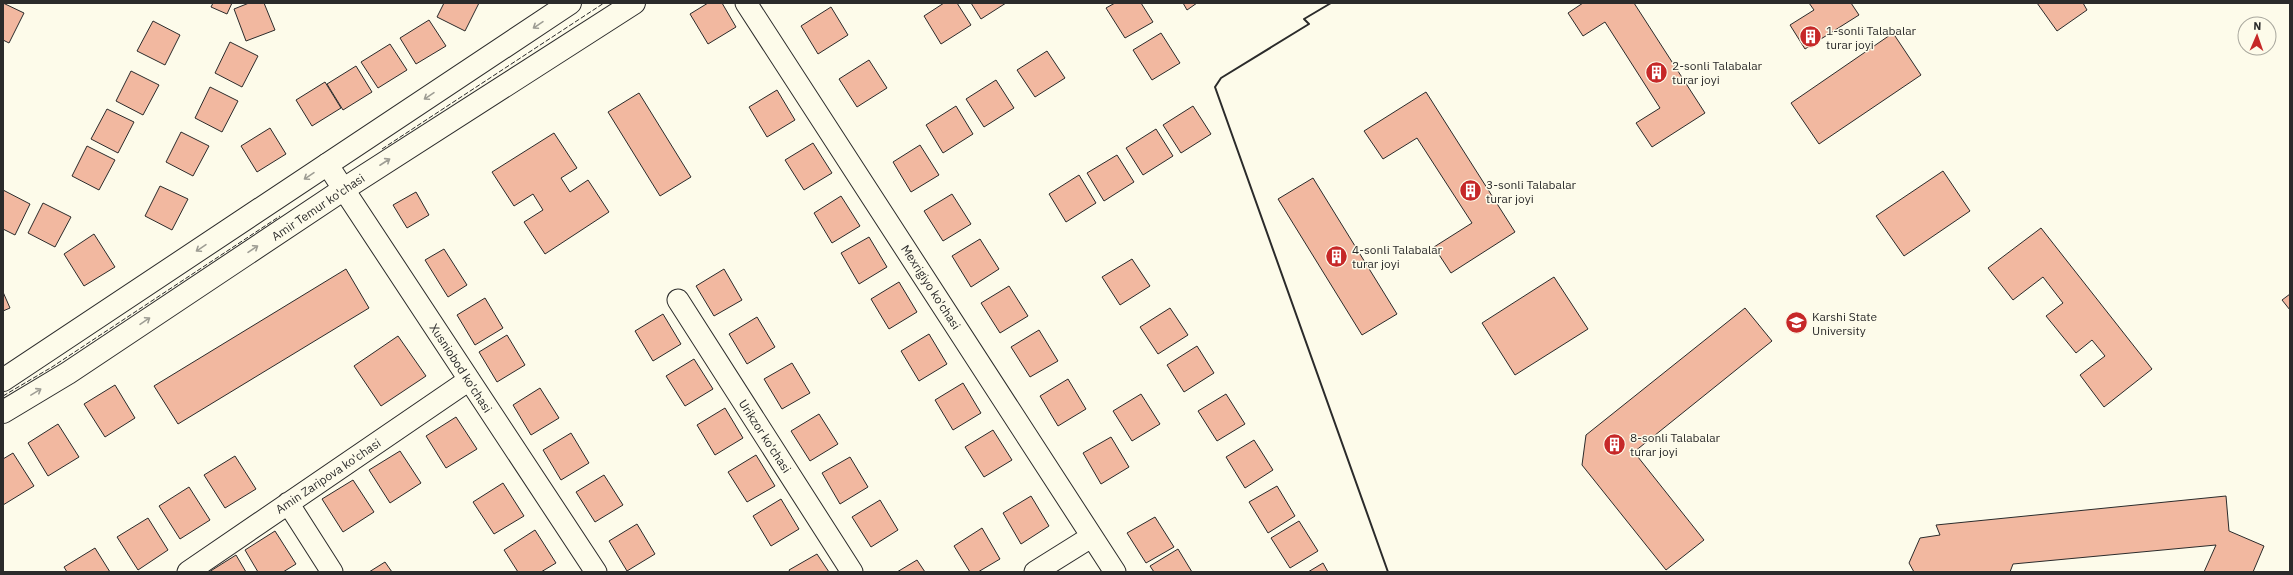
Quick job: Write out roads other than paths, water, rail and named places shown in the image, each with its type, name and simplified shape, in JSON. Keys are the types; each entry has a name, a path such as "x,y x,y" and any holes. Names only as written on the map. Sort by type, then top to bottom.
{"main road":[{"path":"3,380 570,3"},
{"name":"Amir Temur ko'chasi","path":"3,412 68,373 344,189 634,3"}],"street":[{"name":"Mexrigiyo ko'chasi","path":"746,3 1115,572"},
{"name":"Xusniobod ko'chasi","path":"327,164 596,572"},
{"name":"Urikzor ko'chasi","path":"678,300 852,572"},
{"name":"Amin Zaripova ko'chasi","path":"188,572 469,380"},
{"path":"288,503 332,572"},
{"path":"1035,572 1091,537"}],"place":[{"name":"1-sonli Talabalar turar joyi","path":"1811,37"},
{"name":"2-sonli Talabalar turar joyi","path":"1657,72"},
{"name":"3-sonli Talabalar turar joyi","path":"1470,191"},
{"name":"4-sonli Talabalar turar joyi","path":"1337,256"},
{"name":"Karshi State University","path":"1797,323"},
{"name":"8-sonli Talabalar turar joyi","path":"1614,444"}]}
